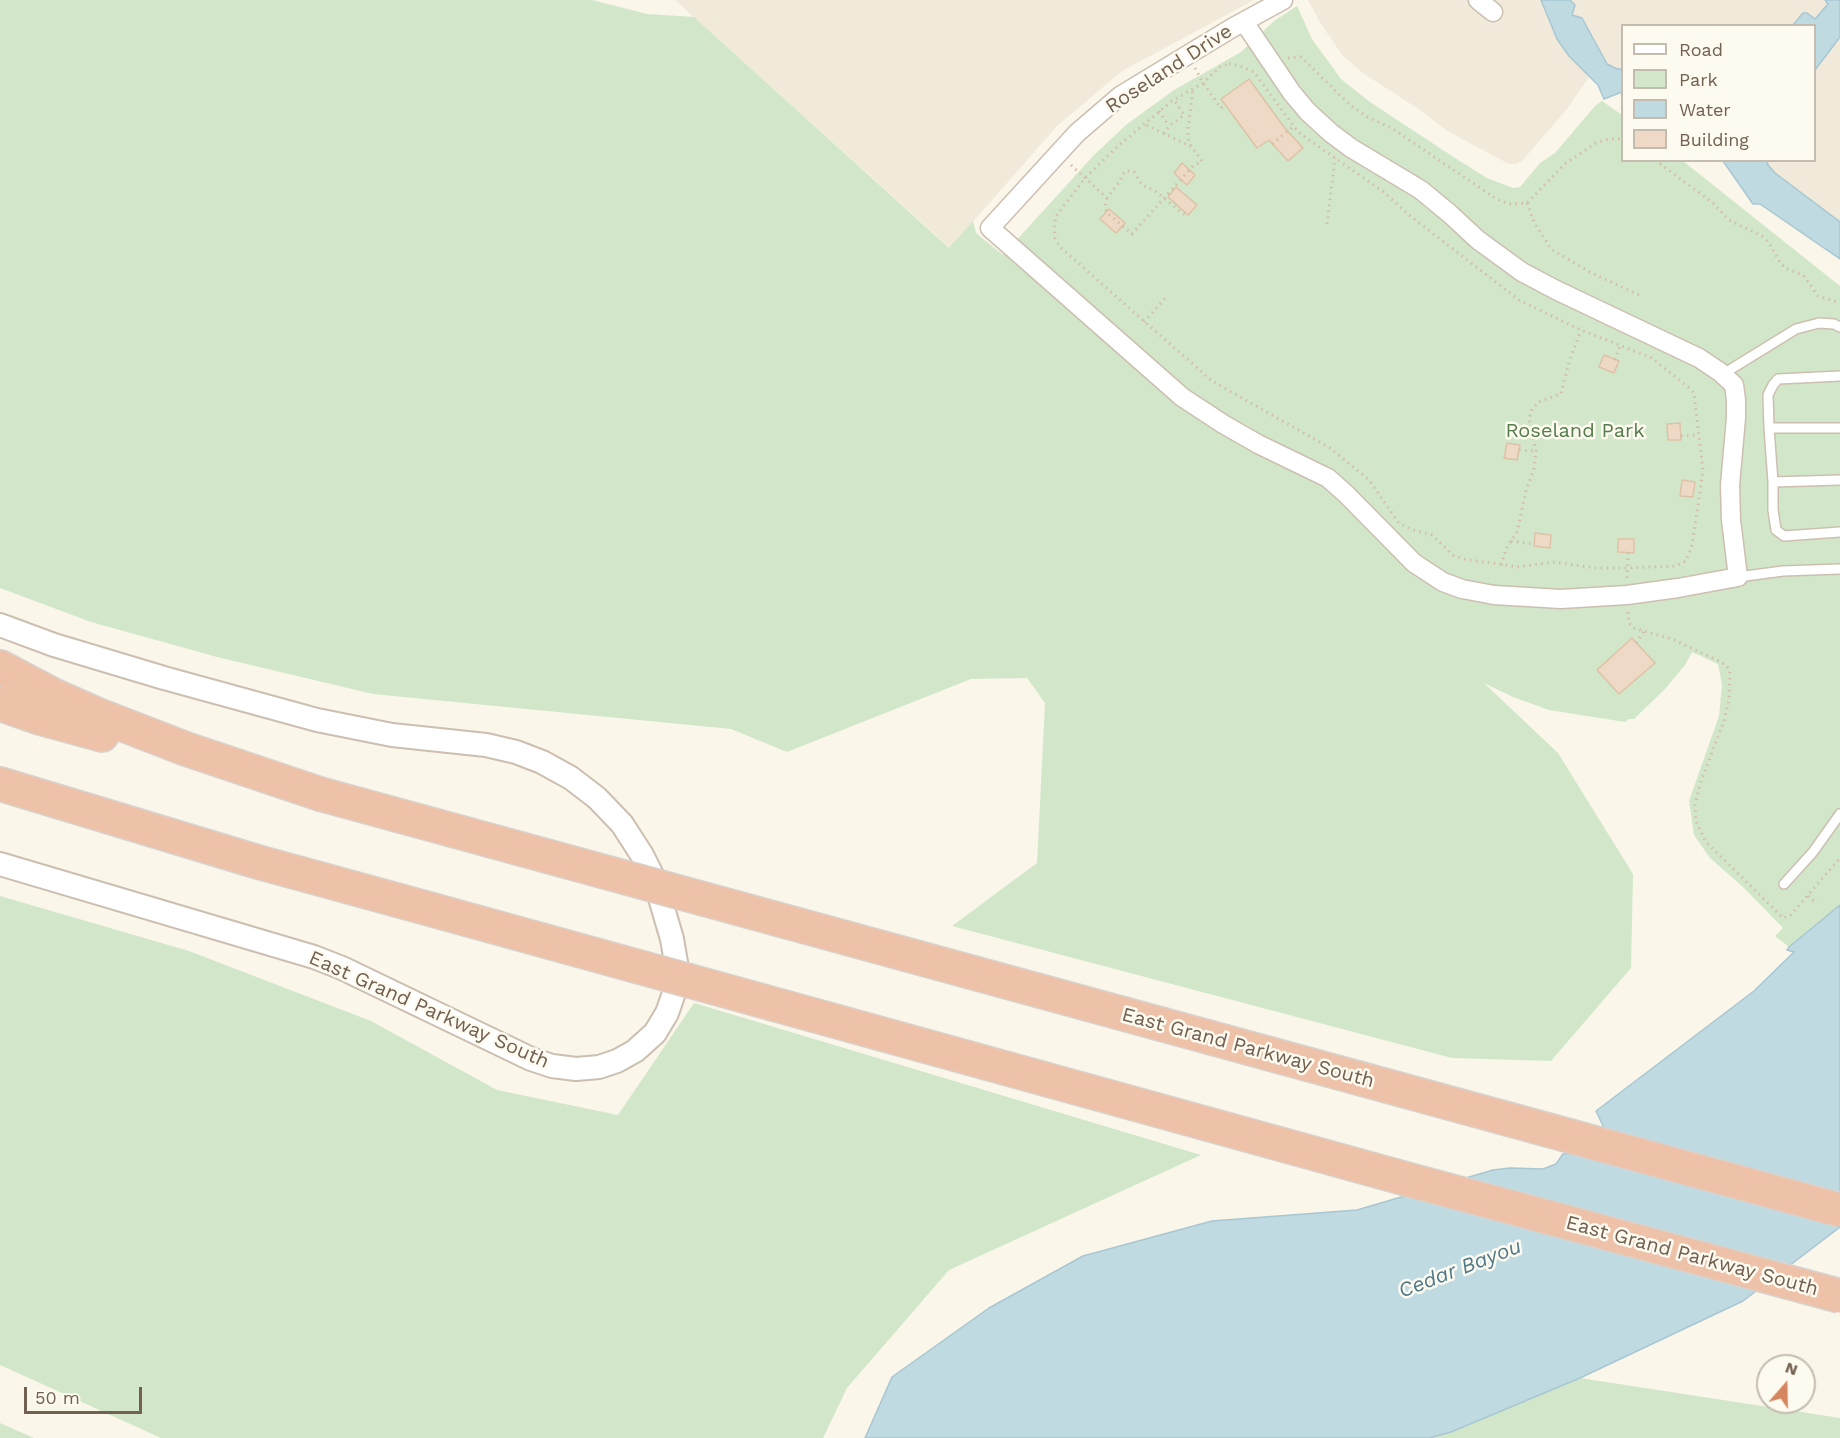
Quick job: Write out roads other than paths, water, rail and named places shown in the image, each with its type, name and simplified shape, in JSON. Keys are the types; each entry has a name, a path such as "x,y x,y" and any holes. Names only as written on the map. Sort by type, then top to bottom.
{"highway":[{"path":"0,667 53,695 98,715 186,749 320,794"},
{"name":"East Grand Parkway South","path":"0,704 40,718 1840,1210"},
{"name":"East Grand Parkway South","path":"0,784 258,862 1421,1183 1840,1296"},
{"path":"0,803 258,862"}],"street":[{"name":"Roseland Drive","path":"1283,0 1120,96 1077,133 990,228 1182,397 1258,444 1328,478 1414,563 1443,582 1462,589 1494,595 1561,599 1658,591 1738,578"},
{"path":"1478,0 1493,12"},
{"path":"1244,22 1267,74 1351,148 1421,190 1478,240 1522,272 1699,358 1723,374 1734,385 1736,400 1730,485 1731,520 1738,578"},
{"name":"East Grand Parkway South","path":"0,625 54,645 317,720 392,735 486,745 516,752 542,762 571,778 597,798 622,824 642,855 655,881 672,939 677,968 675,990 667,1013 655,1033 635,1051 617,1061 599,1067 576,1069 552,1066 531,1059 342,968 314,957 0,864"}],"lane":[{"path":"1723,374 1797,329 1818,323 1834,324 1840,327"},
{"path":"1840,376 1778,379 1768,395 1776,530 1784,536 1840,532"},
{"path":"1769,428 1840,428"},
{"path":"1773,482 1840,480"},
{"path":"1738,578 1783,571 1840,569"},
{"path":"1784,884 1813,852 1840,814"}],"water":[{"path":"1541,0 1570,0 1575,5 1572,15 1582,18 1607,64 1621,69 1621,92 1604,99 1598,85 1569,56 1557,39"},
{"path":"1825,0 1840,0 1840,37 1816,69 1816,24 1794,24 1803,13 1815,19 1828,4"},
{"path":"1724,162 1767,162 1775,173 1840,222 1840,259 1760,204 1753,204"},
{"name":"Cedar Bayou","path":"1840,905 1840,1227 1743,1301 1580,1378 1451,1432 1429,1438 865,1438 892,1377 989,1308 1083,1256 1212,1221 1357,1210 1493,1170 1543,1169 1556,1164 1563,1154 1575,1153 1604,1128 1596,1111 1754,991 1794,952 1787,950 1789,947"}],"park label":[{"name":"Roseland Park","path":"1575,431"}]}
